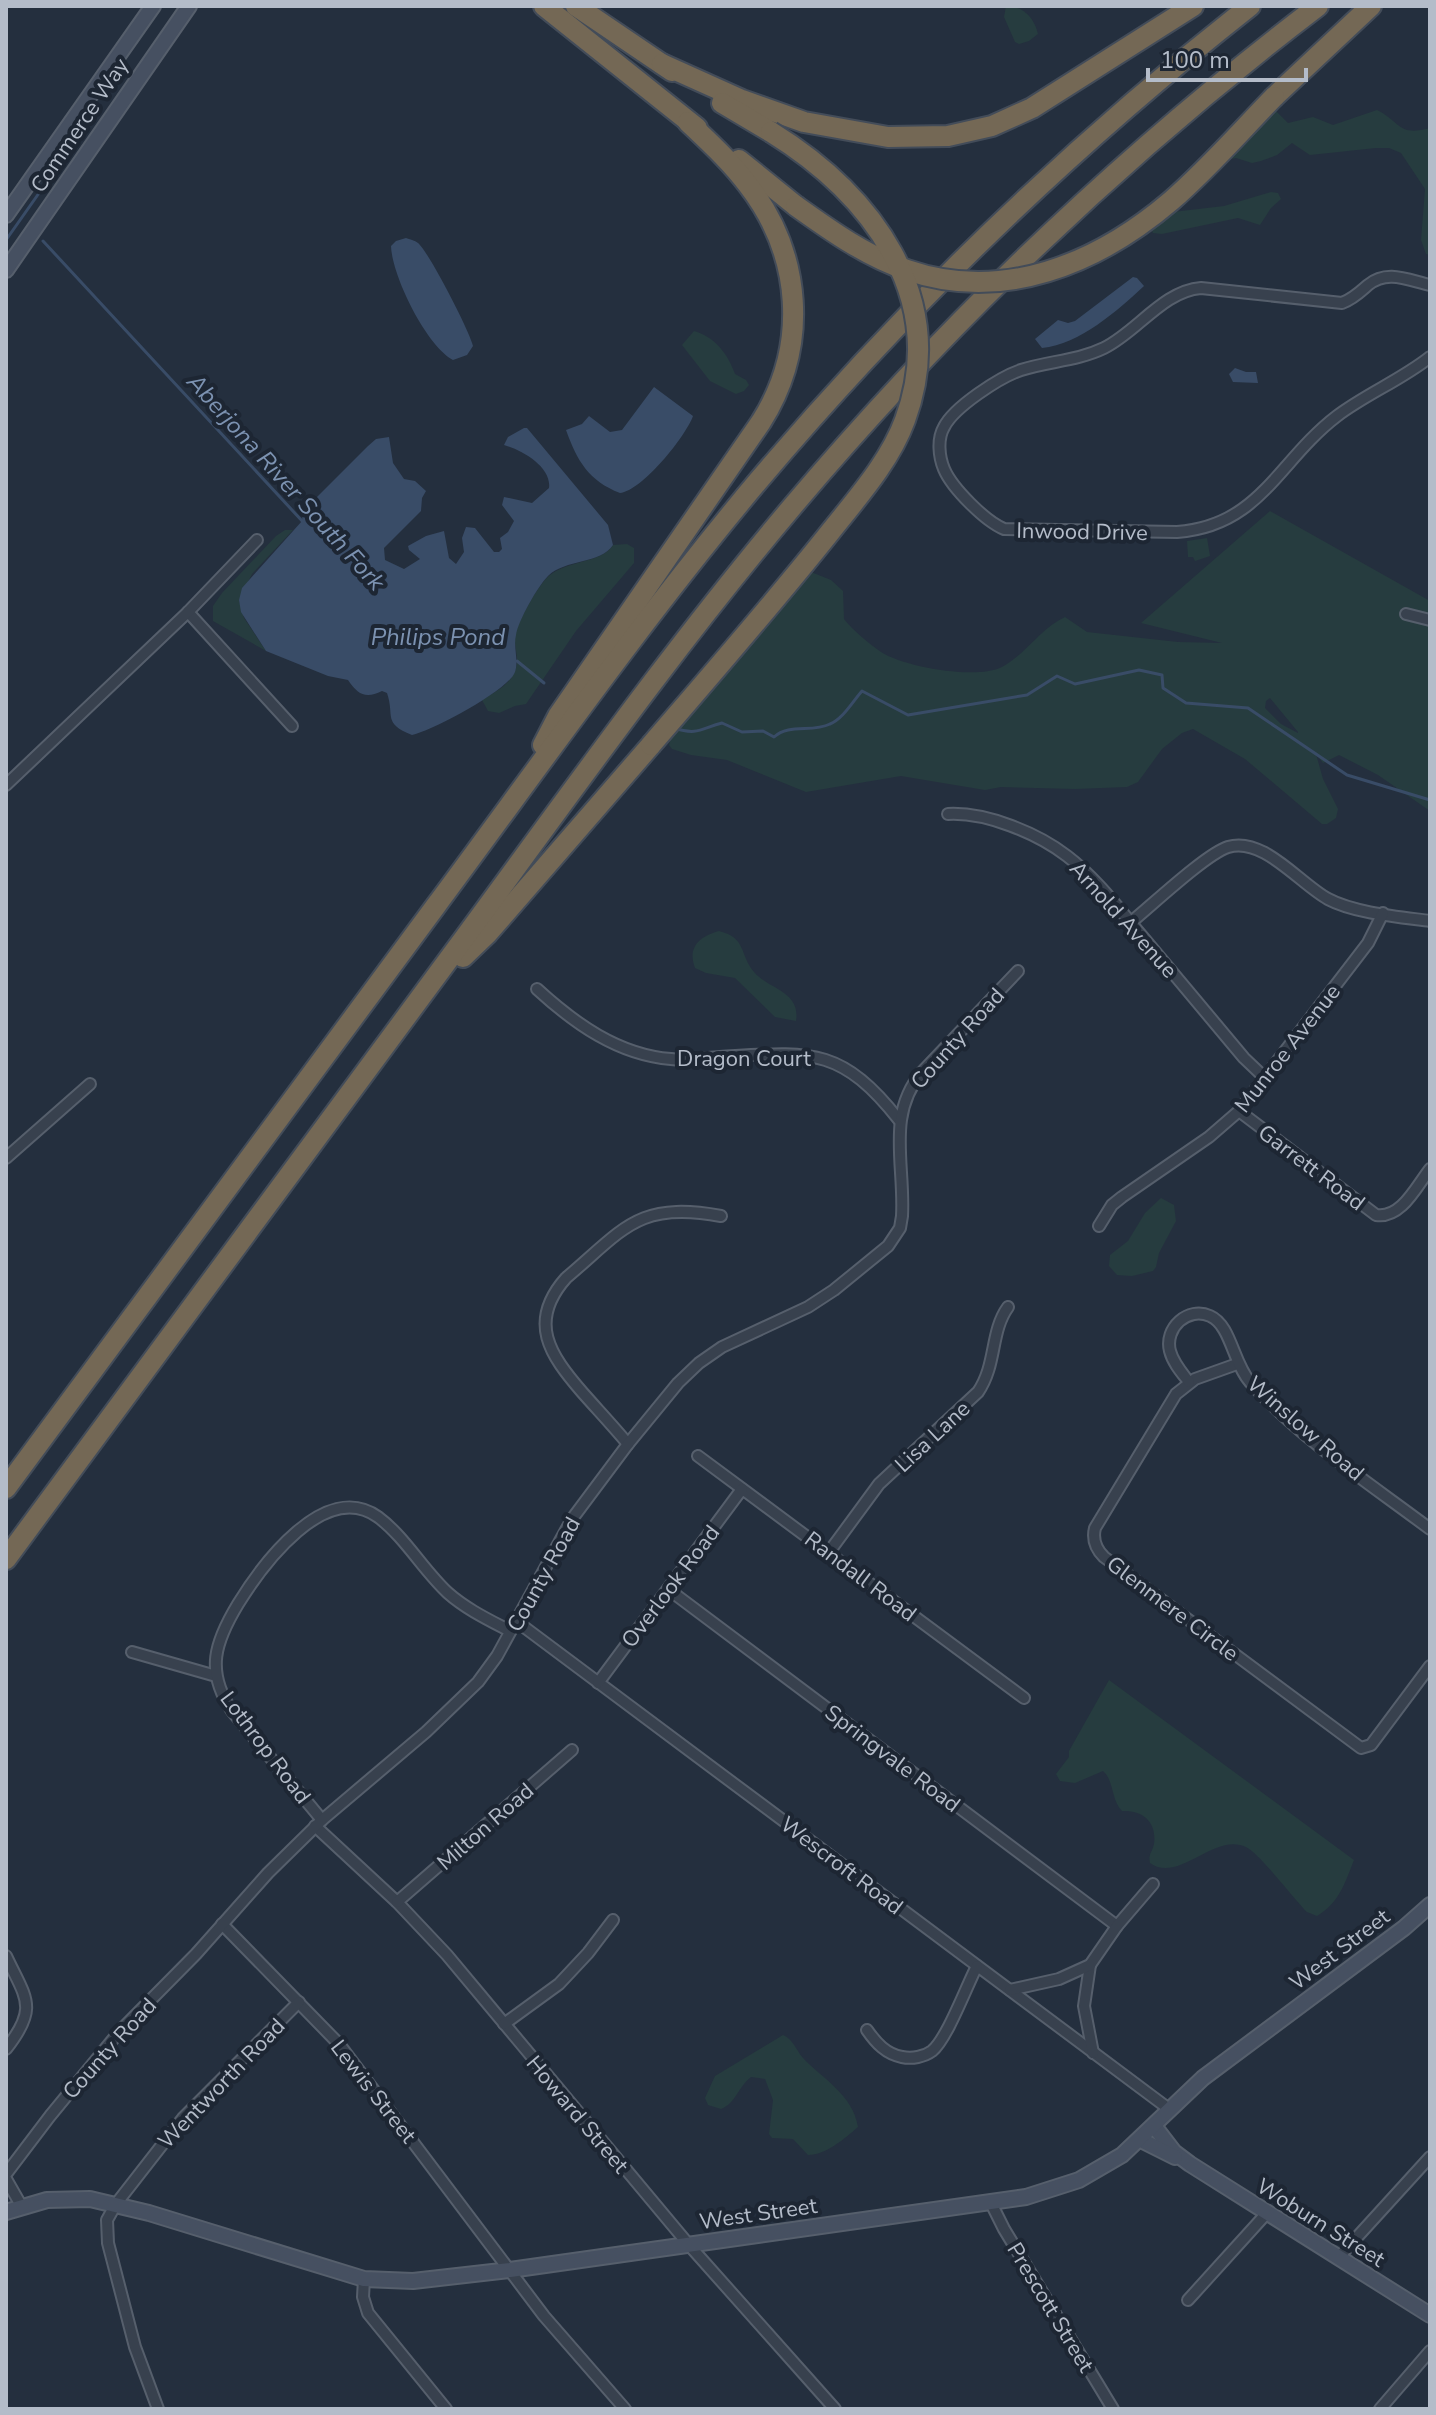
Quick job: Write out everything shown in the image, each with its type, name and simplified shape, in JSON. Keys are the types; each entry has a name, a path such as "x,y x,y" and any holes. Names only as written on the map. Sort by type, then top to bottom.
{"highway":[{"path":"544,6 796,206 850,243 905,269 938,278 966,281 1026,278 1066,267 1140,226 1183,190 1274,97 1371,6"},
{"path":"419,999 488,933 779,595 868,483 895,442 914,393 918,353 915,312 906,280 892,251 866,213 806,155 692,86 576,6"},
{"path":"662,64 742,100 804,122 888,137 948,136 992,126 1032,108 1193,6"},
{"path":"6,1488 518,795 693,562 767,472 860,366 968,255 1051,175 1166,74 1250,6"},
{"path":"6,1559 694,628 789,510 882,405 997,286 1089,198 1203,98 1318,6"},
{"path":"518,795 558,716 761,422 774,400 787,364 793,340 794,305 790,272 780,238 748,184 688,122"}],"main road":[{"name":"Commerce Way","path":"6,215 153,6"},
{"name":"Commerce Way","path":"6,270 189,6"},
{"path":"121,51 144,68"},
{"name":"West Street","path":"6,2212 65,2198 90,2199 116,2204 364,2279 413,2281 1036,2195 1079,2180 1114,2161 1141,2140 1203,2078 1404,1928 1430,1905"},
{"name":"Woburn Street","path":"1154,2126 1174,2152 1190,2164 1430,2315"},
{"name":"Woburn Street","path":"1141,2140 1190,2164"}],"street":[{"name":"Inwood Drive","path":"1430,285 1381,276 1342,303 1201,288 1188,290 1172,298 1112,344 1092,354 1033,366 992,383 944,426 940,440 942,461 948,476 958,488 983,515 1004,529 1177,532 1205,529 1231,519 1250,504 1337,416 1430,357"},
{"path":"6,785 188,612 257,540"},
{"path":"188,612 292,726"},
{"path":"1406,614 1430,620"},
{"name":"Arnold Avenue","path":"948,814 983,816 1053,847 1083,869 1244,1058 1265,1078"},
{"path":"1130,923 1215,854 1238,845 1262,851 1329,900 1430,921"},
{"name":"Munroe Avenue","path":"1099,1226 1112,1205 1196,1146 1239,1111 1368,943 1383,913"},
{"name":"County Road","path":"22,2207 6,2177 119,2032 319,1823 417,1740 478,1682 497,1656 572,1519 678,1383 709,1355 822,1299 896,1238 902,1216 899,1120 903,1101 915,1081 1018,971"},
{"name":"Dragon Court","path":"537,989 591,1032 627,1048 659,1057 682,1060 783,1054 826,1058 862,1079 899,1120"},
{"path":"6,1158 90,1084"},
{"name":"Garrett Road","path":"1239,1111 1373,1213 1387,1216 1400,1208 1430,1169"},
{"path":"628,1444 554,1358 545,1328 548,1307 566,1278 638,1219 673,1211 721,1216"},
{"name":"Lisa Lane","path":"829,1552 879,1484 978,1392 989,1372 1000,1320 1008,1307"},
{"name":"Winslow Road","path":"1189,1382 1171,1356 1168,1343 1172,1330 1187,1316 1205,1314 1218,1321 1228,1335 1237,1364 1255,1387 1296,1424 1430,1529"},
{"path":"1189,1382 1237,1364"},
{"name":"Glenmere Circle","path":"1189,1382 1170,1403 1095,1528 1094,1540 1099,1552 1361,1748 1371,1745 1430,1666"},
{"name":"Randall Road","path":"698,1456 1024,1698"},
{"name":"Overlook Road","path":"598,1683 742,1489"},
{"name":"Lothrop Road","path":"319,1823 232,1711 216,1676 219,1642 235,1610 257,1576 286,1542 318,1517 341,1508 363,1510 386,1523 451,1595 513,1626"},
{"name":"Springvale Road","path":"668,1589 1117,1926"},
{"name":"Wescroft Road","path":"513,1626 598,1683 1169,2109"},
{"path":"132,1652 216,1676"},
{"name":"Milton Road","path":"397,1902 572,1750"},
{"name":"Howard Street","path":"319,1823 447,1955 689,2245 835,2409"},
{"path":"1093,2053 1084,2006 1090,1965 1117,1926 1153,1884"},
{"path":"504,2024 559,1984 613,1920"},
{"name":"Lewis Street","path":"222,1924 344,2051 558,2332 625,2409"},
{"path":"6,1956 25,1997 27,2010 22,2029 6,2049"},
{"path":"1010,1990 1059,1979 1090,1965"},
{"path":"867,2030 891,2054 909,2058 932,2051 941,2041 977,1966"},
{"name":"Wentworth Road","path":"116,2204 183,2118 299,2002"},
{"path":"1338,2258 1430,2157"},
{"name":"Prescott Street","path":"991,2203 1113,2409"},
{"path":"116,2204 107,2220 108,2243 135,2347 158,2409"},
{"path":"1188,2300 1266,2214"},
{"path":"364,2279 363,2297 371,2317 446,2409"},
{"path":"1380,2409 1430,2351"}],"green space":[{"path":"1006,6 1018,8 1027,14 1038,34 1029,41 1015,42 1004,17"},
{"path":"1275,110 1288,123 1313,117 1333,125 1377,110 1405,129 1430,128 1430,255 1426,254 1421,240 1425,189 1401,153 1389,148 1376,148 1310,155 1292,143 1277,155 1261,161 1252,163 1236,158 1218,162"},
{"path":"1271,192 1278,193 1281,199 1260,225 1238,218 1162,234 1153,233 1151,229 1164,213 1224,206"},
{"path":"694,331 720,347 735,374 749,385 744,391 736,394 710,381 682,345"},
{"path":"1270,511 1430,601 1430,811 1378,775 1339,755 1323,763 1316,754 1323,779 1338,809 1336,818 1322,824 1245,759 1193,729 1182,733 1162,749 1138,782 1127,787 1075,789 1001,787 985,790 901,776 806,792 727,760 691,755 672,749 669,745 671,737 806,570 831,580 843,591 844,619 857,633 881,652 923,667 959,672 991,671 1019,655 1065,617 1087,632 1178,642 1222,643 1141,623","holes":["1270,698 1298,732 1281,724 1265,708 1266,701"]},
{"path":"285,530 293,530 252,574 239,600 244,618 266,651 213,621 213,606 276,536"},
{"path":"1207,538 1210,556 1195,561 1193,557 1188,557 1187,541"},
{"path":"627,544 634,548 634,563 576,631 526,704 499,713 488,711 482,700 506,684 514,674 517,629 544,581 560,569 600,556 613,545"},
{"path":"719,931 738,942 749,965 760,978 789,997 794,1003 796,1021 775,1017 735,978 695,968 694,948 701,939"},
{"path":"1161,1198 1174,1205 1176,1221 1159,1253 1156,1267 1153,1271 1132,1276 1117,1275 1109,1266 1110,1255 1128,1241 1145,1213"},
{"path":"1109,1680 1354,1860 1340,1892 1325,1911 1317,1916 1307,1912 1246,1847 1234,1844 1222,1846 1173,1867 1161,1868 1150,1863 1154,1844 1151,1824 1142,1815 1122,1811 1103,1771 1075,1783 1060,1781 1056,1774 1069,1757 1069,1751"},
{"path":"783,2035 844,2097 858,2127 834,2146 815,2154 808,2155 793,2139 772,2138 769,2134 773,2100 765,2079 751,2077 730,2103 721,2109 708,2105 705,2098 715,2076"}],"water":[{"path":"406,238 417,242 423,249 465,325 473,346 467,355 453,360 443,352 412,309 397,274 391,246"},
{"path":"1133,277 1144,286 1097,325 1056,345 1042,348 1035,339 1058,320 1068,323 1075,321"},
{"path":"1235,368 1256,372 1258,383 1233,382 1229,374"},
{"path":"654,387 693,416 682,436 651,473 640,483 620,493 600,482 586,469 566,430 582,424 589,416 610,432 622,430"},
{"name":"Philips Pond","path":"524,428 608,525 613,545 600,555 555,571 544,581 518,629 515,672 510,680 452,718 412,735 393,723 387,693 363,694 348,680 328,676 266,651 241,612 239,600 242,588 302,521 303,511 376,439 389,437 393,463 404,479 415,481 426,491 421,511 384,548 385,560 404,569 420,559 408,546 444,531 449,558 456,564 464,552 462,538 466,527 475,528 494,552 502,549 500,538 514,521 502,505 504,497 532,503 549,488 549,480 541,466 527,455 504,445 508,437"}],"waterway":[{"path":"6,240 63,159"},
{"name":"Aberjona River South Fork","path":"43,241 304,523"},
{"name":"Aberjona River South Fork","path":"517,661 544,683"},
{"name":"Aberjona River South Fork","path":"674,728 694,731 722,723 742,732 763,731 774,737 787,730 823,727 835,722 862,691 908,715 1027,695 1057,676 1075,684 1139,670 1162,675 1163,688 1186,703 1248,708 1347,775 1430,800"}]}
